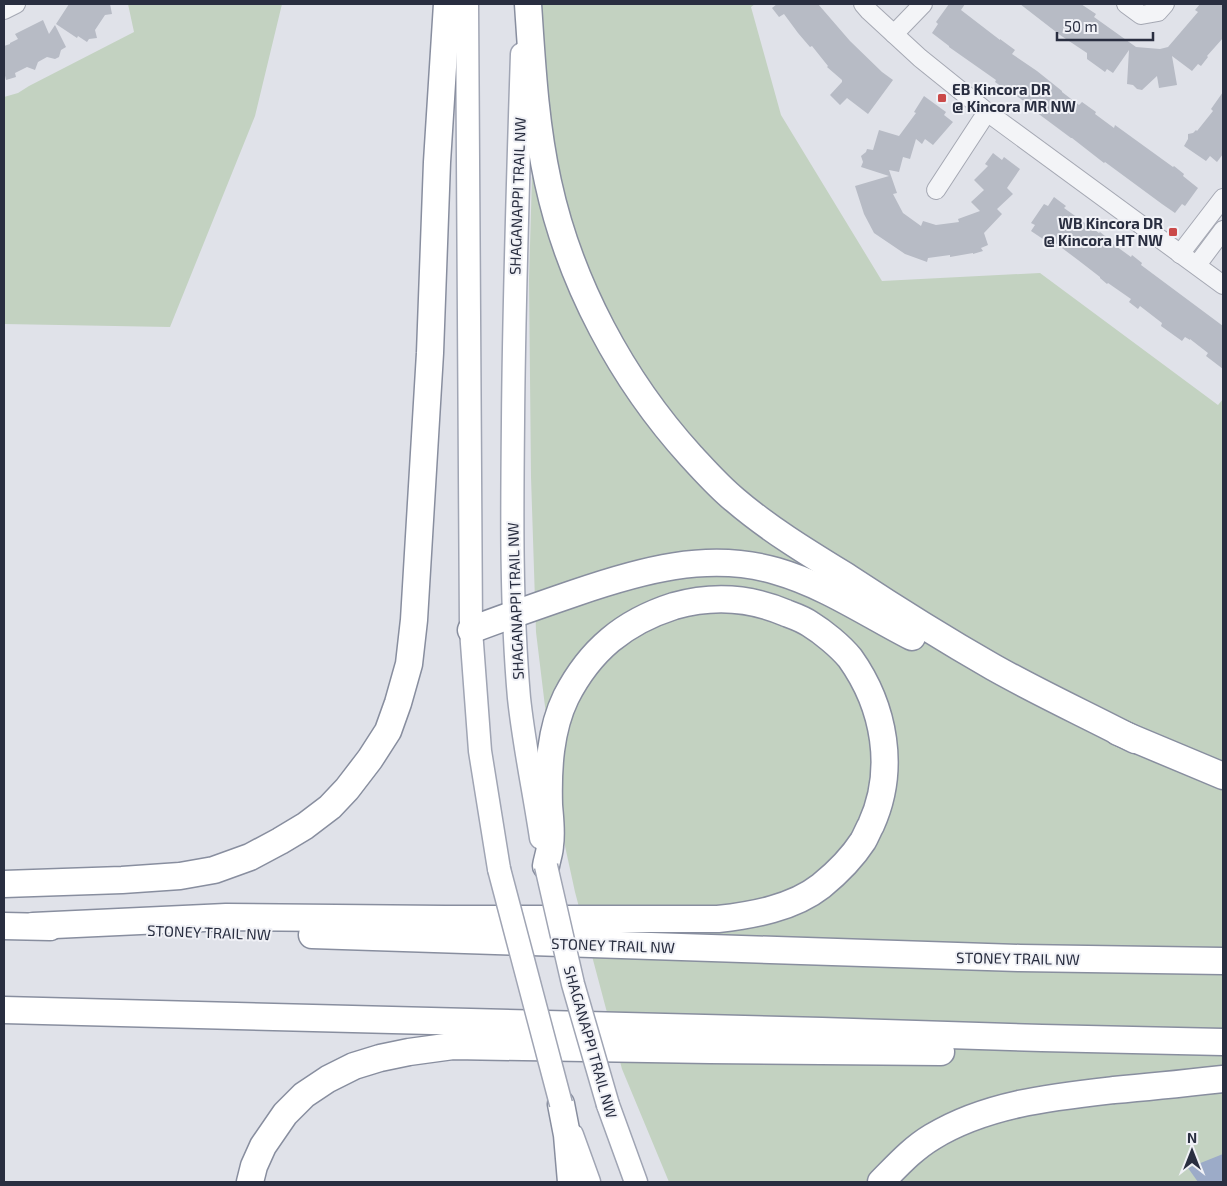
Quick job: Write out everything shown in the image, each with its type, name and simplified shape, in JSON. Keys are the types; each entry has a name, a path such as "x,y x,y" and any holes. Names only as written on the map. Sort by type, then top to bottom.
{"highway":[{"path":"4,884 180,876 214,870 250,857 305,826 330,807 370,759 388,731 409,664 414,620 430,353 437,162 447,4"},
{"path":"528,4 538,132 548,184 564,241 581,285 605,335 636,386 670,433 703,470 733,499 768,527 935,633 995,668 1134,740"},
{"path":"471,630 606,583 660,568 689,563 712,562 756,566 796,577 824,589 1001,683 1223,776"},
{"path":"33,926 226,917 718,919 770,910 796,901 820,887 844,865 864,840 876,812 882,791 885,752 882,729 875,703 862,676 848,656 808,622 757,603 729,599 703,599 658,611 632,624 614,636 586,664 566,698 558,717 549,766 551,844 546,866"},
{"name":"STONEY TRAIL NW","path":"4,926 1020,958 1223,961"},
{"path":"4,1010 1223,1042"},
{"path":"250,1182 254,1166 264,1146 285,1114 304,1095 328,1079 354,1066 409,1052 453,1046 1061,1054 1223,1048"},
{"path":"881,1182 908,1155 931,1138 955,1125 988,1113 1065,1096 1223,1079"},
{"path":"561,1104 571,1182"}],"main road":[{"path":"467,4 471,630 480,751 499,870 561,1104 589,1182"},
{"name":"SHAGANAPPI TRAIL NW","path":"523,4 512,483 513,614 519,699 546,866 573,984 608,1105 636,1182"}],"street":[{"path":"4,10 16,4"},
{"path":"863,4 920,58 987,112 1223,285"},
{"path":"894,34 923,4"},
{"path":"1126,4 1141,15 1158,12 1165,4"},
{"path":"936,190 987,112"},
{"path":"1180,254 1223,198"},
{"path":"1197,265 1223,230"}],"green space":[{"path":"128,4 282,4 255,116 170,327 4,324 4,97 18,93 134,32"},
{"path":"537,4 755,4 751,7 781,115 882,281 1040,273 1218,405 1223,399 1223,1182 669,1182 622,1069 575,892 558,814 536,632 531,477 529,280"}],"water":[{"path":"1223,1154 1223,1182 1198,1182 1188,1168"}],"building":[{"path":"69,4 110,4 112,14 105,15 95,30 97,38 89,39 87,42 78,36 77,38 56,24"},
{"path":"777,4 818,4 850,41 893,80 868,114 847,98 840,105 830,95 842,80 827,67 812,46 810,47 784,14 779,17 772,8"},
{"path":"949,4 965,4 961,10 1015,50 1012,54 1037,71 1079,105 1082,102 1114,128 1115,125 1184,174 1183,176 1198,188 1185,206 1182,204 1175,213 1104,163 932,33 938,24 936,22"},
{"path":"1020,4 1081,4 1096,14 1094,17 1136,47 1160,49 1168,47 1198,12 1195,10 1200,4 1223,4 1223,38 1201,66 1198,64 1192,71 1172,56 1177,85 1159,88 1157,76 1142,90 1127,84 1129,50 1113,73 1107,69 1105,72 1087,59 1087,53"},
{"path":"43,20 49,34 55,25 66,47 61,50 59,57 55,59 47,57 38,62 35,70 27,67 15,73 16,77 6,80 4,46 18,39 15,34"},
{"path":"1223,92 1223,154 1217,162 1210,156 1206,161 1184,146 1188,139 1188,134 1197,131 1213,111 1211,109"},
{"path":"924,96 946,112 944,115 953,122 933,145 925,139 922,144 916,139 910,159 903,157 899,172 889,170 897,193 893,194 903,213 921,226 923,221 936,225 959,222 958,219 980,211 971,202 984,190 974,180 988,166 985,164 993,153 1002,160 1004,157 1020,169 1007,188 1013,194 997,209 1002,214 984,233 988,245 981,248 983,251 950,257 950,255 928,258 927,262 905,254 874,233 864,214 855,186 889,176 861,167 863,162 861,156 867,149 873,150 879,130 899,136 916,113 914,112"},
{"path":"1054,197 1066,206 1064,208 1100,232 1131,257 1132,255 1142,263 1141,265 1223,326 1223,369 1206,356 1208,353 1190,339 1185,337 1182,341 1161,326 1162,323 1140,306 1138,309 1129,302 1131,299 1107,284 1054,242 1052,245 1031,231 1035,225 1031,223 1044,204 1048,206"}],"place":[{"name":"EB Kincora DR @ Kincora MR NW","path":"942,98"},
{"name":"WB Kincora DR @ Kincora HT NW","path":"1173,232"}]}
